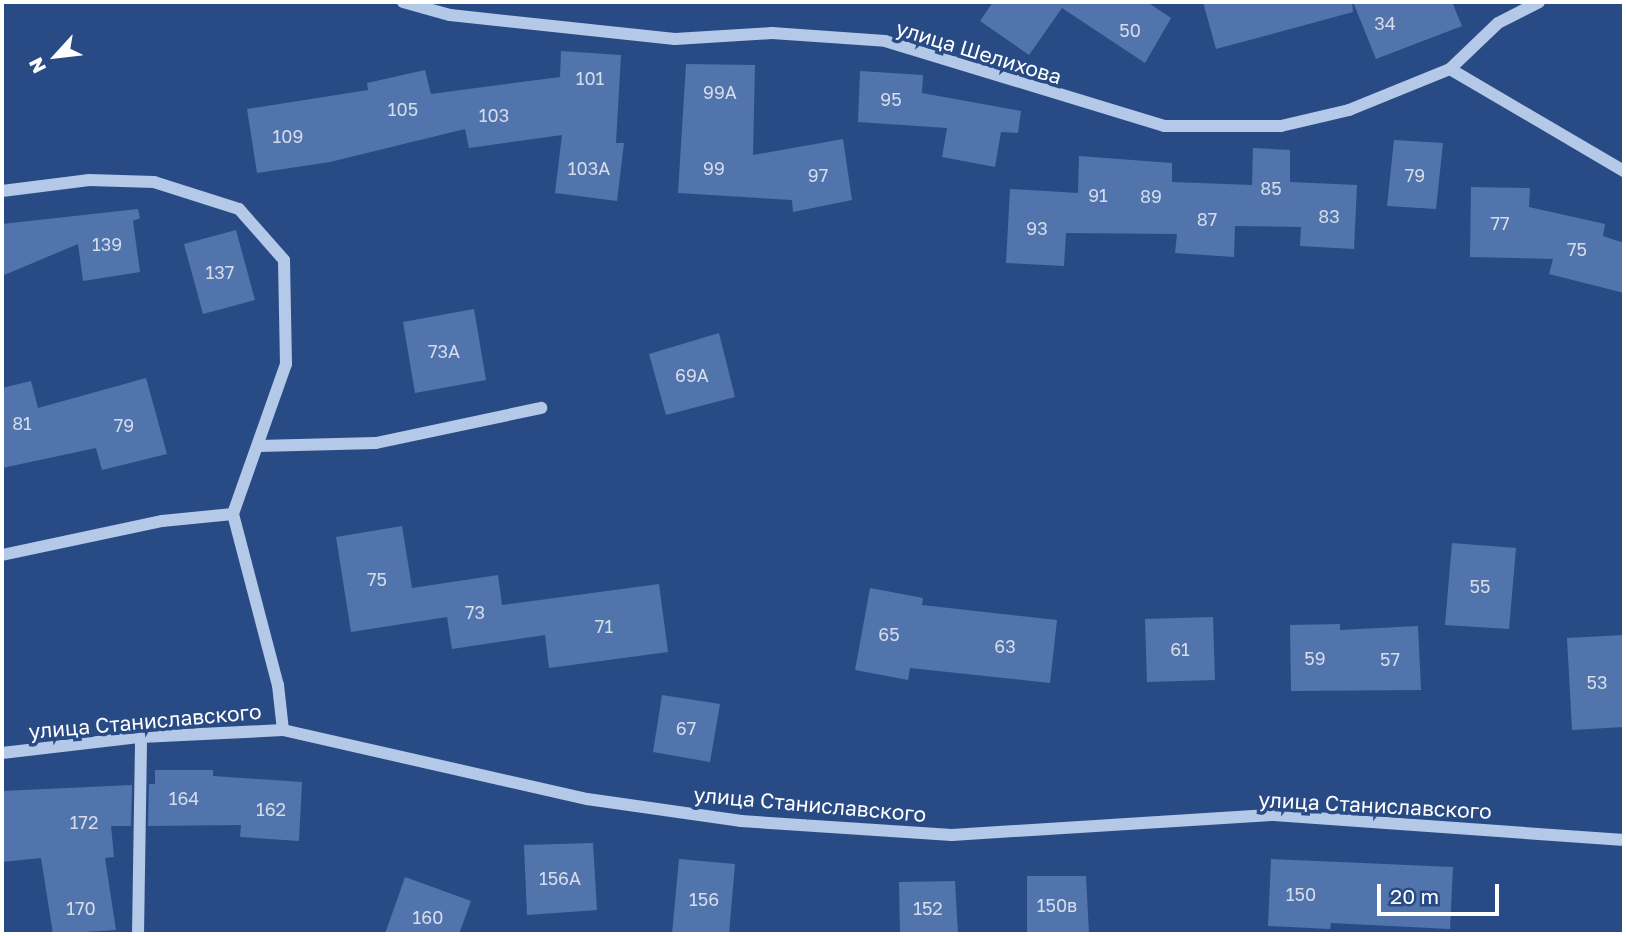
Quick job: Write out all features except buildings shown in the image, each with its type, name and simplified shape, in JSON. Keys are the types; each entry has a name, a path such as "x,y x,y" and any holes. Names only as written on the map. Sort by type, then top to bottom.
{"street":[{"name":"улица Шелихова","path":"402,2 450,15 675,39 772,33 885,41 1164,126 1281,126 1349,110 1450,69 1497,23 1539,2"},
{"path":"1450,69 1624,171"},
{"path":"2,191 89,180 154,182 239,209 284,260 288,298 286,364 233,514 278,685 283,730"},
{"path":"259,446 376,443 541,408"},
{"path":"2,555 162,522 233,514"},
{"name":"улица Станиславского","path":"2,753 141,737 283,730 587,799 741,821 952,835 1274,815 1624,840"},
{"path":"138,934 141,737"}]}
